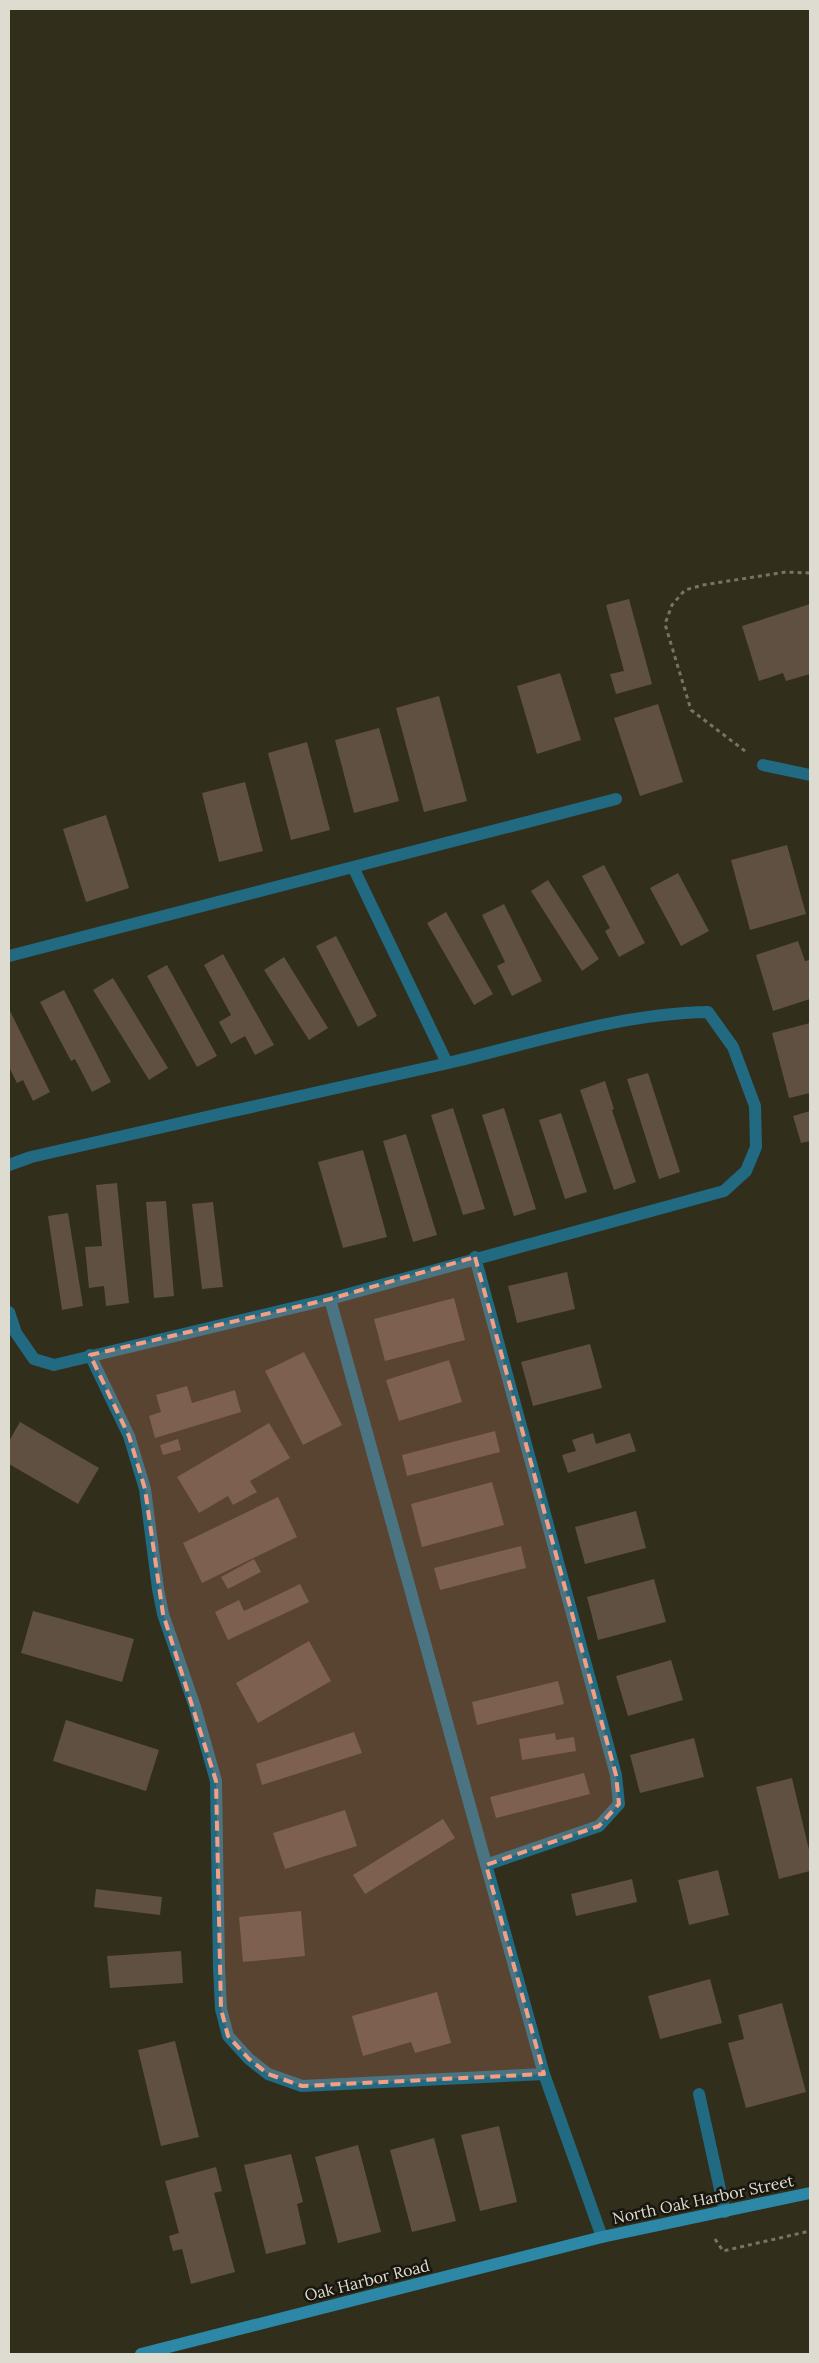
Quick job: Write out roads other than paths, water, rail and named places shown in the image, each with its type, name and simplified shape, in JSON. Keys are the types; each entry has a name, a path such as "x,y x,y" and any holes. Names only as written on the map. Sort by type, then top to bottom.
{"street":[{"path":"763,766 810,775"},
{"path":"9,956 616,799"},
{"path":"353,867 446,1063"},
{"path":"9,1165 69,1148 446,1063 528,1042 672,1012 708,1012 733,1047 755,1106 756,1147 746,1170 724,1191 330,1298 54,1365 34,1359 16,1334 9,1312"},
{"path":"474,1258 614,1765 619,1804 599,1826 486,1866"},
{"path":"330,1298 544,2074 602,2237"},
{"path":"90,1355 129,1436 145,1488 155,1571 163,1614 195,1707 216,1781 219,1968 221,2009 228,2036 249,2059 268,2074 302,2086 544,2074"},
{"path":"699,2094 725,2212"},
{"name":"North Oak Harbor Street","path":"602,2237 810,2193"},
{"name":"Oak Harbor Road","path":"140,2354 165,2351 602,2237"}]}
